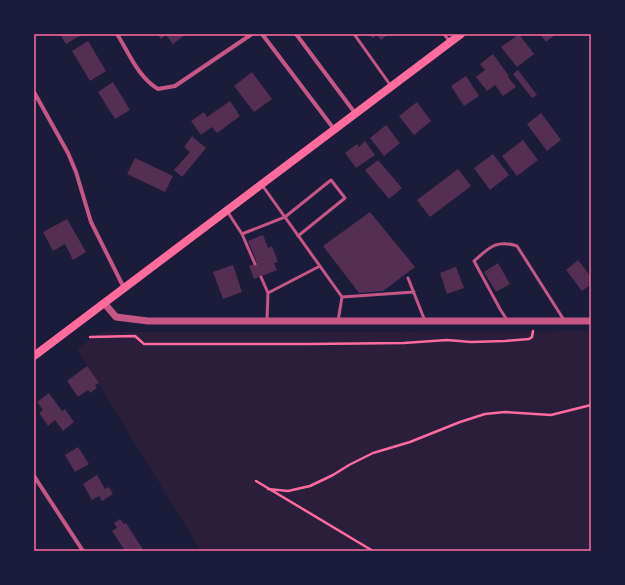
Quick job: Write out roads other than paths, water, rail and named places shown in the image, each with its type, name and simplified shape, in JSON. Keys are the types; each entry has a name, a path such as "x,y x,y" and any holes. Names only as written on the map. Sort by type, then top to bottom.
{"main road":[{"path":"34,356 461,34"}],"street":[{"path":"117,34 142,76 148,83 158,89 175,86 252,34"},
{"path":"262,34 334,130"},
{"path":"296,34 356,114"},
{"path":"34,92 68,153 91,222 124,288"},
{"path":"104,303 116,317 148,321 591,321"},
{"path":"34,476 83,551"}],"lane":[{"path":"354,34 391,87"},
{"path":"444,34 450,42"},
{"path":"242,234 285,216 331,180 345,198 298,236"},
{"path":"262,185 342,296 338,321"},
{"path":"227,211 242,234 255,264"},
{"path":"508,321 474,261 490,247 506,242 517,246 565,321"},
{"path":"268,293 320,266"},
{"path":"261,277 268,293 267,320"},
{"path":"408,278 425,321"},
{"path":"342,296 414,292"}]}
